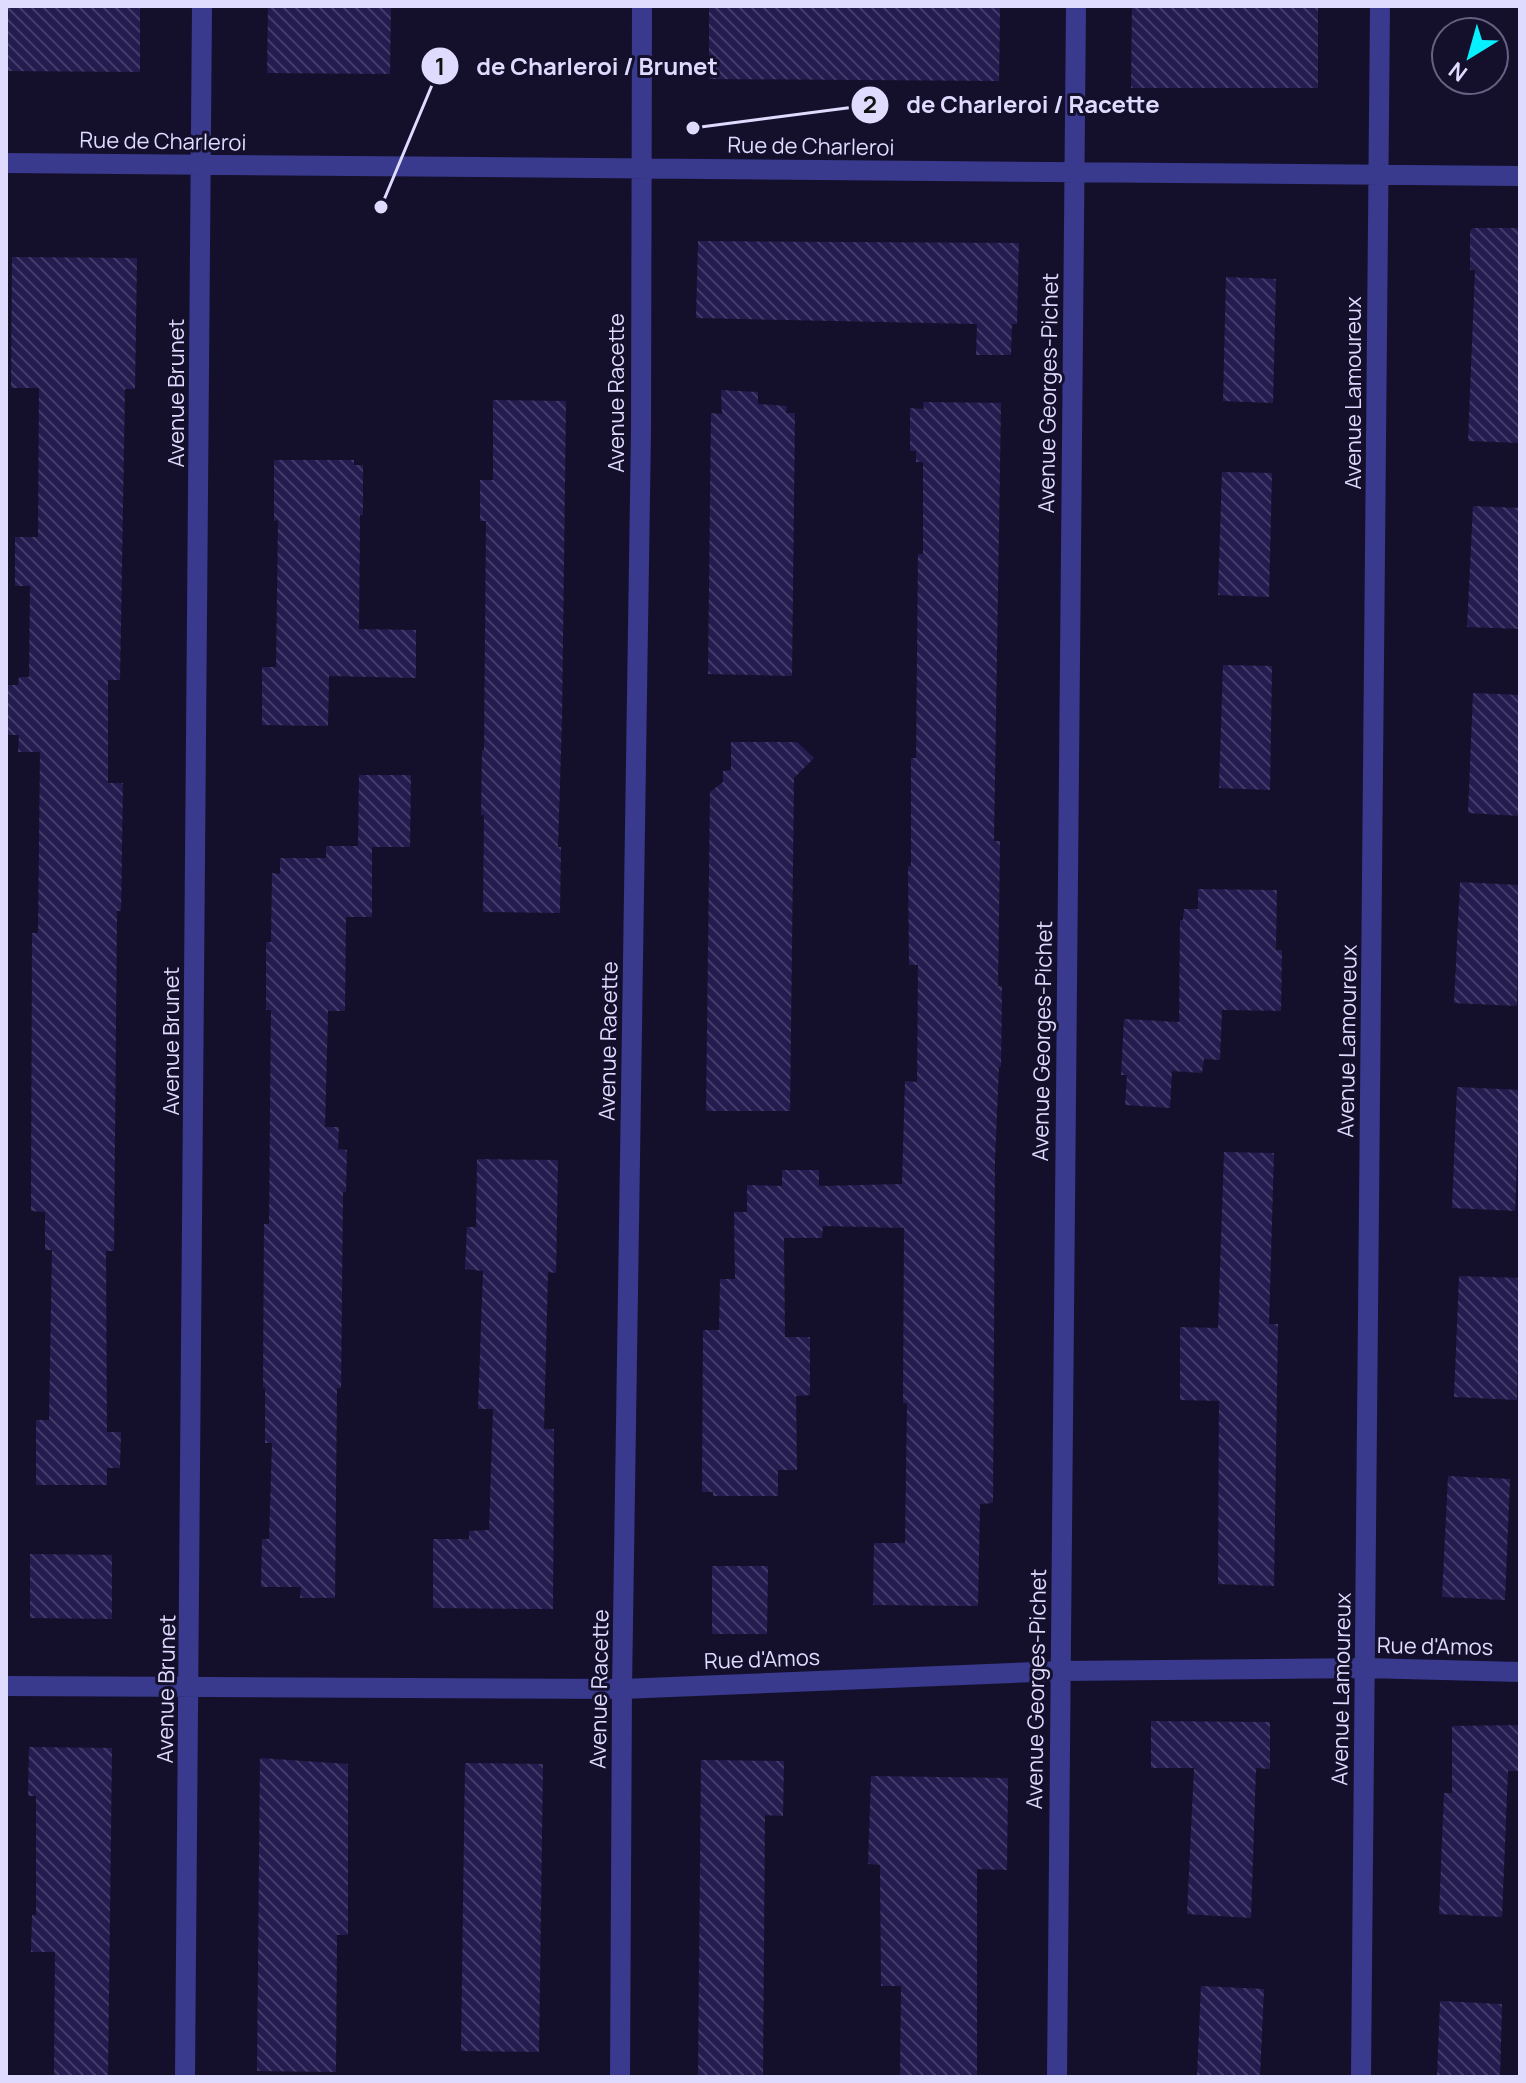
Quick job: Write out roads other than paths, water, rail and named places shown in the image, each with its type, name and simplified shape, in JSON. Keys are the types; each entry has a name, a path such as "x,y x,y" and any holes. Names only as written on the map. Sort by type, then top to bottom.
{"street":[{"name":"Avenue Brunet","path":"185,2077 202,6"},
{"name":"Avenue Racette","path":"620,2077 622,1689 641,430 642,6"},
{"name":"Avenue Georges-Pichet","path":"1057,2077 1076,6"},
{"name":"Avenue Lamoureux","path":"1361,2077 1380,6"},
{"name":"Rue de Charleroi","path":"6,163 1520,176"},
{"name":"Rue d'Amos","path":"6,1686 622,1689 1060,1671 1365,1668 1520,1672"}],"place":[{"name":"de Charleroi / Racette","path":"693,128"},
{"name":"de Charleroi / Brunet","path":"381,207"}]}
